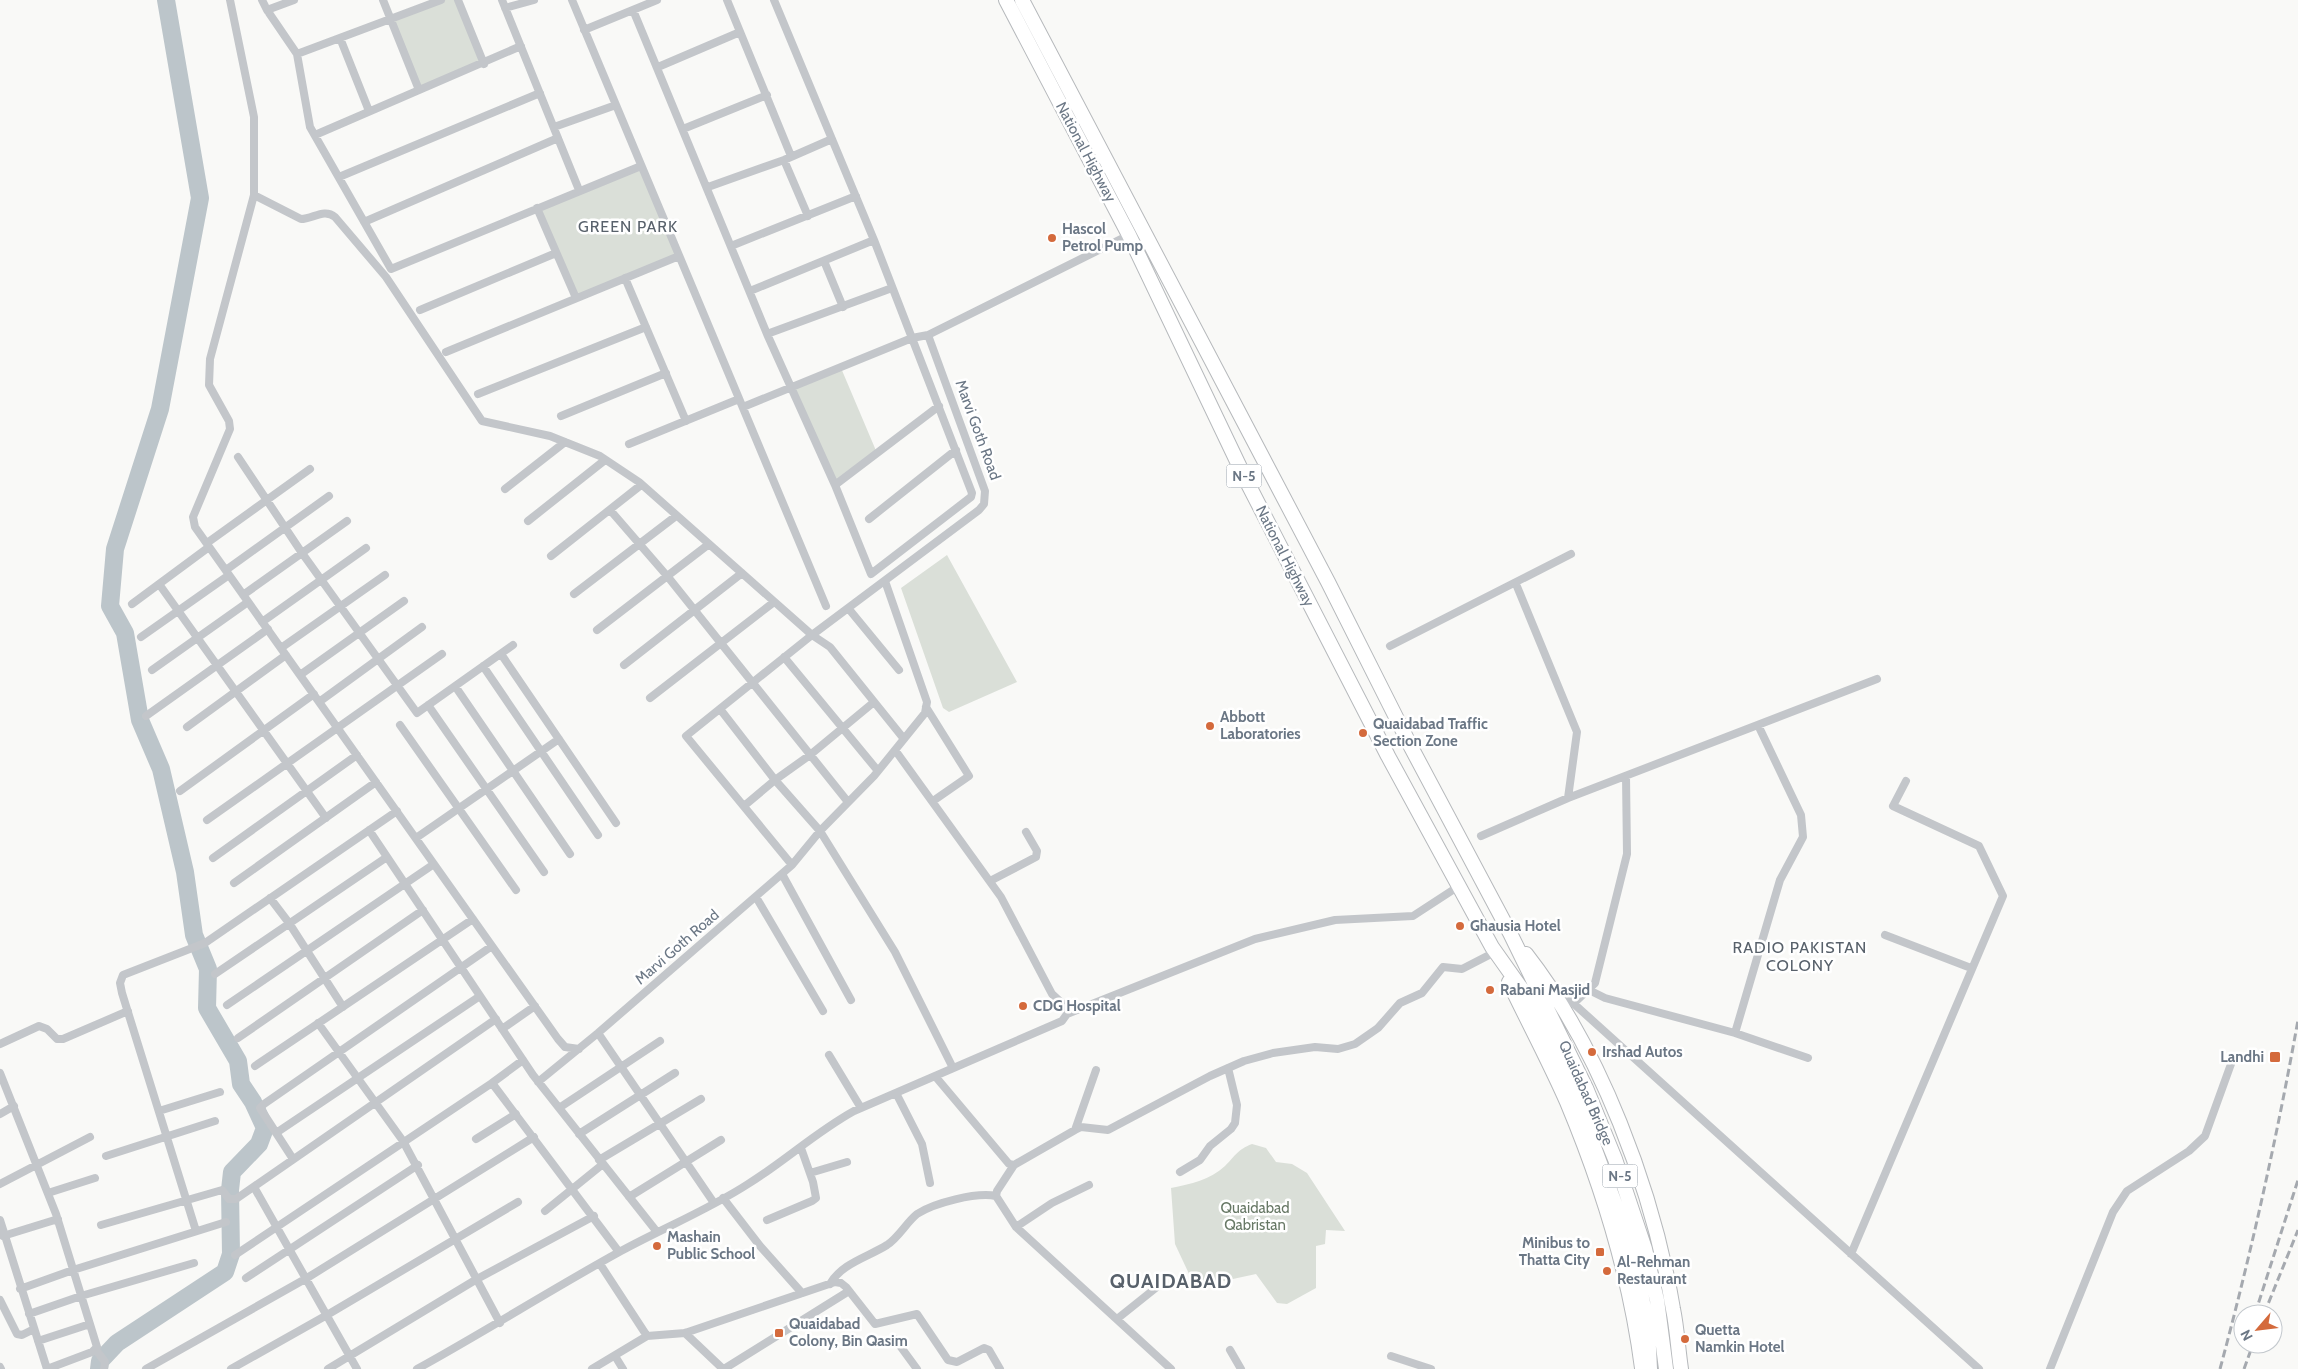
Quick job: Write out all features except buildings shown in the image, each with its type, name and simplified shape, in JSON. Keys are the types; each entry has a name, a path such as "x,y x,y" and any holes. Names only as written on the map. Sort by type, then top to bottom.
{"highway":[{"name":"National Highway","path":"1006,0 1129,235 1246,480 1388,756 1494,950 1532,995"},
{"name":"National Highway","path":"1022,0 1155,249 1328,582 1411,748 1510,934 1532,995"},
{"path":"1510,934 1542,975 1578,1035 1598,1075 1628,1144 1652,1218 1673,1308 1680,1369"},
{"path":"1494,950 1566,1101 1610,1217 1627,1280 1642,1369"},
{"name":"Quaidabad Bridge","path":"1532,995 1576,1096 1624,1225 1638,1276 1648,1328 1650,1369"},
{"name":"Quaidabad Bridge","path":"1532,995 1586,1088 1633,1213 1645,1249 1657,1300 1666,1369"}],"street":[{"path":"230,0 254,117 254,195 210,359 209,384 230,421 230,430 194,517 195,527 565,1047 579,1049"},
{"path":"262,0 297,54 310,127 391,269 641,166"},
{"path":"267,10 294,0"},
{"path":"383,0 419,90"},
{"path":"297,54 441,0"},
{"path":"458,0 484,64"},
{"path":"502,0 579,190"},
{"path":"505,8 534,0"},
{"path":"572,0 826,606"},
{"path":"584,30 657,0"},
{"path":"727,0 767,95 808,216"},
{"path":"633,10 658,66 702,179 708,188 767,334 835,485 872,574 971,497 972,493 874,240 774,0"},
{"path":"658,66 740,32"},
{"path":"340,38 369,111"},
{"path":"315,135 484,64 521,46"},
{"path":"338,177 540,92"},
{"path":"683,130 767,95"},
{"path":"554,127 616,105"},
{"path":"364,222 558,138"},
{"path":"708,188 832,140"},
{"path":"254,195 301,219 308,219 323,212 330,213 335,217 386,277 482,421 550,436 605,460 642,485 812,636 830,647 904,739"},
{"path":"731,246 856,196"},
{"path":"537,208 576,298"},
{"path":"743,407 912,338 928,335 1129,235"},
{"path":"750,291 874,240"},
{"path":"420,310 556,253"},
{"path":"446,352 679,256"},
{"path":"824,260 843,307"},
{"path":"625,278 686,421"},
{"path":"767,334 892,288"},
{"path":"478,394 646,327"},
{"name":"Marvi Goth Road","path":"744,806 686,736 784,657 979,510 986,498 986,492 928,335"},
{"path":"561,416 666,373"},
{"path":"629,444 739,399"},
{"path":"835,485 939,406"},
{"path":"505,489 565,442"},
{"path":"869,519 956,450"},
{"path":"238,458 302,553 359,634 380,659 416,712 513,645"},
{"path":"528,521 605,460"},
{"path":"132,604 267,499 310,469"},
{"path":"551,556 642,485"},
{"path":"141,637 178,612 286,527 329,496"},
{"path":"610,510 641,543 848,802"},
{"path":"574,594 676,516"},
{"path":"243,594 347,521"},
{"path":"597,630 709,544"},
{"path":"262,622 366,548"},
{"path":"1390,646 1516,584 1571,554"},
{"path":"624,665 742,573"},
{"path":"186,727 235,692 340,607 385,575"},
{"path":"885,581 927,702 926,707 969,776 933,801"},
{"path":"159,584 196,639 288,762 326,818"},
{"path":"1516,584 1577,732 1568,798"},
{"path":"300,675 404,601"},
{"path":"152,670 248,602"},
{"path":"650,698 774,602"},
{"path":"848,608 899,670"},
{"path":"319,702 422,627"},
{"path":"146,716 268,629"},
{"path":"207,820 442,654"},
{"path":"500,654 616,823"},
{"path":"784,657 878,770"},
{"path":"483,666 598,835"},
{"path":"1480,836 1568,798 1877,679"},
{"path":"455,686 570,854"},
{"path":"180,791 314,694"},
{"path":"792,865 744,806 874,702"},
{"path":"428,704 544,872"},
{"name":"Marvi Goth Road","path":"538,1082 598,1033 792,865 895,750 925,713 926,707"},
{"path":"720,709 775,780 820,832 895,952 953,1068"},
{"path":"400,725 516,890"},
{"path":"1735,1033 1780,880 1804,837 1801,815 1758,725"},
{"path":"416,838 559,739"},
{"path":"895,750 1001,897 1052,994 1065,1006 1067,1014"},
{"path":"213,858 357,755"},
{"path":"1574,1003 1595,983 1627,854 1626,776"},
{"path":"1851,1254 2003,896 1978,846 1893,806 1906,781"},
{"path":"234,883 376,782"},
{"path":"196,1231 120,983 123,975 206,943 397,811"},
{"path":"369,830 522,1060 657,1232"},
{"path":"990,881 1036,857 1037,851 1026,832"},
{"path":"215,974 387,857"},
{"path":"227,1005 434,864"},
{"path":"782,874 851,1000"},
{"path":"417,1369 500,1323 619,1252 748,1184 801,1148 830,1124 861,1108 1062,1021 1067,1014 1256,939 1335,920 1413,916 1460,886"},
{"path":"756,896 823,1011"},
{"path":"270,898 289,923 343,1007"},
{"path":"238,1038 422,910"},
{"path":"256,1066 473,919"},
{"path":"1885,935 1971,968"},
{"path":"293,1159 260,1108 492,946"},
{"path":"1171,1369 1016,1227 996,1196 997,1191 1014,1165 1075,1130 1082,1127 1095,1129 1113,1128 1228,1068 1273,1052 1315,1047 1338,1049 1355,1044 1378,1028 1400,1004 1422,993 1443,967 1462,969 1494,950"},
{"path":"1542,975 1978,1369"},
{"path":"1589,990 1605,998 1735,1033 1808,1058"},
{"path":"276,1133 480,996"},
{"path":"502,1029 535,1006"},
{"path":"0,1044 39,1026 47,1029 57,1039 63,1039 128,1011"},
{"path":"101,1225 222,1190 233,1199 254,1187 496,1019"},
{"path":"318,1024 377,1102 418,1165 500,1323"},
{"path":"598,1033 714,1203"},
{"path":"559,1108 660,1041"},
{"path":"829,1055 861,1108"},
{"path":"236,1255 492,1083 522,1060"},
{"path":"2050,1369 2113,1212 2127,1191 2189,1151 2205,1136 2231,1064"},
{"path":"1180,1172 1200,1160 1210,1146 1231,1129 1235,1123 1237,1105 1228,1068"},
{"path":"1075,1130 1096,1070"},
{"path":"0,1073 58,1219 104,1369"},
{"path":"579,1134 675,1073"},
{"path":"935,1076 1009,1164 1014,1165"},
{"path":"492,1083 573,1188 619,1252"},
{"path":"159,1111 220,1092"},
{"path":"896,1093 922,1144 930,1183"},
{"path":"545,1211 601,1162 702,1099"},
{"path":"0,1114 14,1106"},
{"path":"476,1139 516,1114"},
{"path":"106,1156 215,1121"},
{"path":"0,1184 90,1137"},
{"path":"146,1369 307,1278 534,1137"},
{"path":"630,1197 721,1140"},
{"path":"767,1220 815,1200 810,1173 801,1148"},
{"path":"810,1173 847,1162"},
{"path":"246,1278 418,1165"},
{"path":"48,1192 95,1178"},
{"path":"1016,1227 1052,1203 1089,1185"},
{"path":"254,1187 357,1369"},
{"path":"830,1284 841,1271 891,1242 916,1215 929,1208 976,1196 996,1196"},
{"path":"723,1198 760,1246 802,1293"},
{"path":"231,1369 327,1315 518,1202"},
{"path":"328,1369 350,1358 477,1279 594,1216"},
{"path":"4,1236 58,1219"},
{"path":"0,1220 20,1289 47,1369 100,1355"},
{"path":"20,1289 73,1270 226,1222"},
{"path":"28,1314 194,1263"},
{"path":"600,1264 647,1336"},
{"path":"592,1369 647,1336 685,1333 830,1284 841,1283 875,1324 916,1314 948,1360 957,1362 984,1348 989,1350 1000,1369"},
{"path":"1117,1319 1157,1287"},
{"path":"685,1333 724,1369 849,1291"},
{"path":"0,1300 17,1334 22,1335 34,1329"},
{"path":"38,1341 90,1324"},
{"path":"895,1338 917,1369"},
{"path":"1230,1350 1241,1369"},
{"path":"615,1356 623,1369"},
{"path":"1391,1356 1430,1369"}],"green space":[{"path":"441,0 458,0 484,64 419,90 391,20"},
{"path":"641,166 679,256 576,298 537,208"},
{"path":"841,368 877,453 835,485 791,388"},
{"path":"947,555 1017,682 949,712 943,708 901,588"},
{"name":"Quaidabad Qabristan","path":"1252,1144 1266,1148 1276,1162 1292,1164 1307,1173 1345,1231 1326,1230 1325,1244 1316,1246 1316,1288 1287,1304 1277,1303 1256,1274 1205,1285 1199,1273 1190,1276 1175,1244 1171,1188 1193,1183 1213,1175 1240,1151"}],"waterway":[{"path":"99,1369 100,1361 117,1343 225,1272 231,1254 230,1190 232,1172 259,1144 265,1128 253,1102 241,1084 238,1061 207,1008 208,969 194,935 185,872 161,769 140,720 125,633 110,606 115,549 160,409 200,198 166,0"}],"railway":[{"path":"2220,1369 2263,1195 2298,1020"},
{"path":"2258,1304 2298,1180"},
{"path":"2268,1304 2298,1230"},
{"path":"2244,1369 2249,1354"}],"place":[{"name":"Hascol Petrol Pump","path":"1052,238"},
{"name":"Abbott Laboratories","path":"1210,726"},
{"name":"Quaidabad Traffic Section Zone","path":"1363,733"},
{"name":"Ghausia Hotel","path":"1460,926"},
{"name":"Rabani Masjid","path":"1490,990"},
{"name":"CDG Hospital","path":"1023,1006"},
{"name":"Irshad Autos","path":"1592,1052"},
{"name":"Landhi","path":"2275,1057"},
{"name":"Mashain Public School","path":"657,1246"},
{"name":"Minibus to Thatta City","path":"1600,1252"},
{"name":"Al-Rehman Restaurant","path":"1607,1271"},
{"name":"Quaidabad Colony, Bin Qasim","path":"779,1333"},
{"name":"Quetta Namkin Hotel","path":"1685,1339"}],"district":[{"name":"GREEN PARK","path":"628,226"},
{"name":"RADIO PAKISTAN COLONY","path":"1800,956"},
{"name":"QUAIDABAD","path":"1171,1281"}]}
